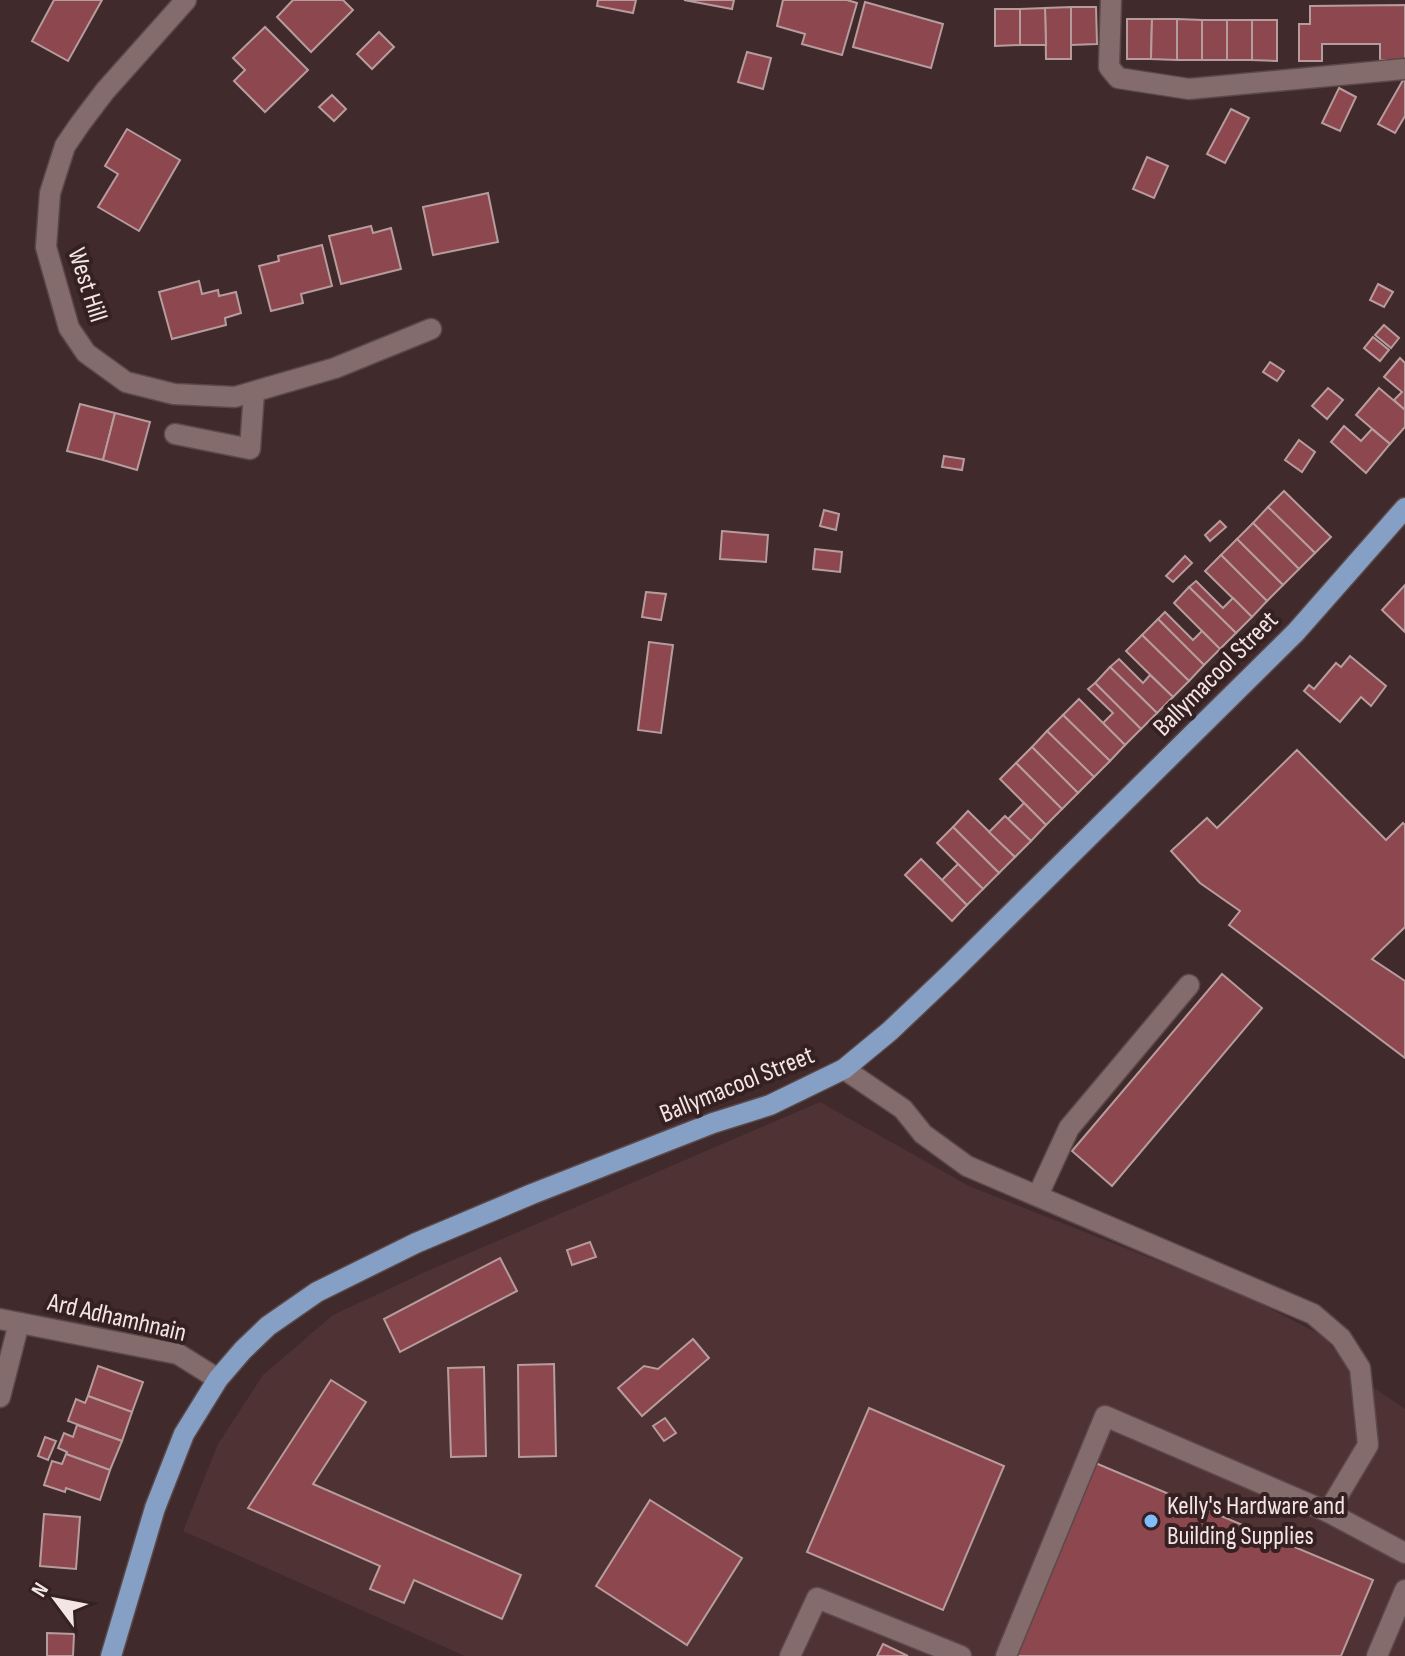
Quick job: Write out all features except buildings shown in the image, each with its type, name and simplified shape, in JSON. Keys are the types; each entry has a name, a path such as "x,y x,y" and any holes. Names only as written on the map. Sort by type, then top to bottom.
{"main road":[{"name":"Ballymacool Street","path":"111,1656 171,1463 197,1410 218,1379 268,1326 317,1292 431,1237 699,1129 770,1105 844,1069 890,1031 951,973 1296,632 1405,508"}],"street":[{"name":"West Hill","path":"186,0 105,91 65,146 50,193 46,247 69,328 86,353 126,382 174,394 235,397 335,368 431,329"},
{"path":"1111,0 1109,67 1118,78 1189,89 1405,69"},
{"path":"175,434 250,449 254,392"},
{"path":"1038,1195 1069,1128 1189,985"},
{"path":"844,1069 903,1109 923,1134 967,1166 1313,1314 1341,1338 1360,1368 1368,1445 1328,1512"},
{"path":"0,1397 10,1321"},
{"name":"Ard Adhamhnain","path":"10,1321 178,1354 218,1379"},
{"path":"1006,1656 1105,1416 1328,1512 1405,1553"},
{"path":"1377,1656 1405,1590"},
{"path":"790,1656 817,1598 961,1656"}],"shaded area":[{"path":"820,1102 969,1186 1244,1295 1323,1336 1354,1374 1405,1409 1405,1656 465,1656 183,1531 218,1444 263,1375 333,1315 425,1272"}],"place":[{"name":"Kelly's Hardware and Building Supplies","path":"1151,1521"}]}
